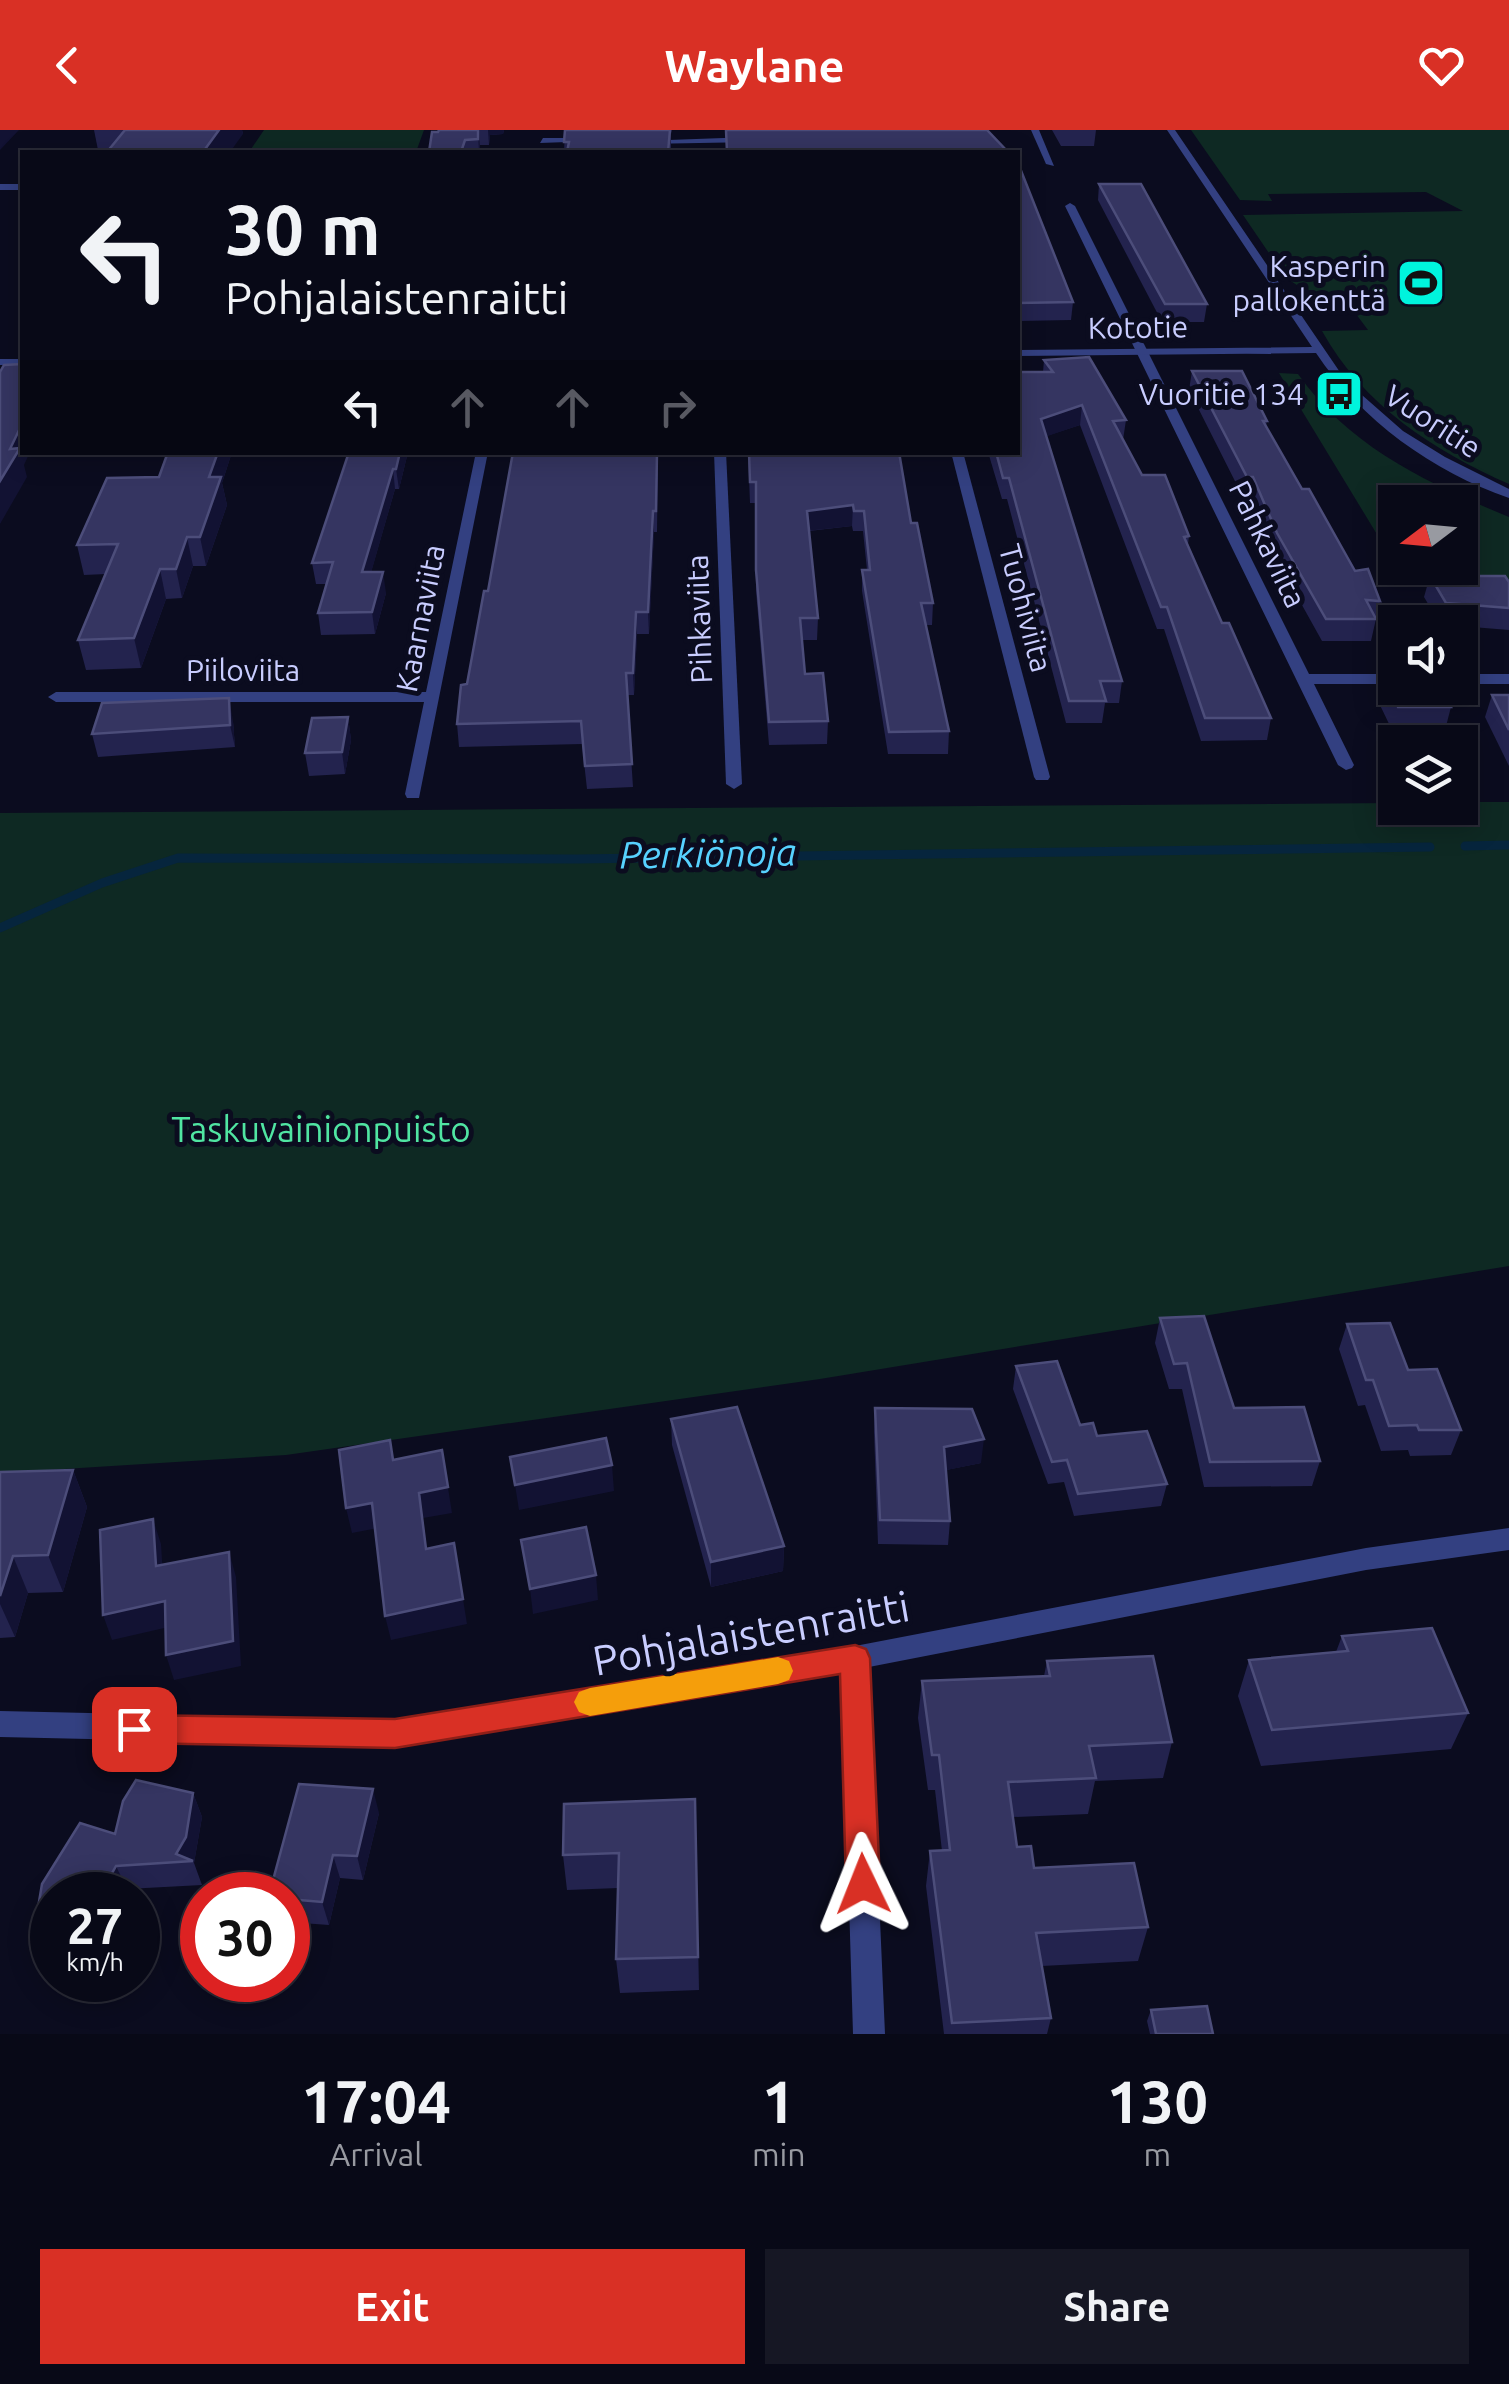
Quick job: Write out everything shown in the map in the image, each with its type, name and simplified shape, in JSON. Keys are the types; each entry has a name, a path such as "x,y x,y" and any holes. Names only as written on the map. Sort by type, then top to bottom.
{"street":[{"path":"1034,130 1051,164"},
{"name":"Vuoritie","path":"1172,130 1342,383 1373,417 1416,447 1509,494"},
{"path":"640,141 757,140"},
{"path":"543,141 601,141"},
{"name":"Pahkaviita","path":"1070,206 1346,764"},
{"name":"Kototie","path":"1020,353 1319,350"},
{"name":"Kaarnaviita","path":"414,794 481,455"},
{"name":"Pihkaviita","path":"720,455 734,784"},
{"name":"Tuohiviita","path":"958,455 1042,777"},
{"path":"1304,679 1378,679"},
{"path":"1478,679 1509,679"},
{"name":"Piiloviita","path":"56,697 431,698"},
{"name":"Pohjalaistenraitti","path":"0,1724 395,1734 855,1658 1366,1559 1509,1539"},
{"path":"855,1658 869,2034"}],"green space":[{"path":"264,130 424,130 417,150 250,150"},
{"path":"1191,130 1509,130 1509,484 1428,441 1379,403 1322,331 1368,330 1353,310 1325,303 1286,278 1243,215 1463,211 1426,192 1268,194 1272,201 1240,200"},
{"path":"1279,373 1298,374 1318,400 1366,443 1438,485 1378,485 1378,536"},
{"path":"1478,504 1509,517 1509,581 1478,581"},
{"name":"Taskuvainionpuisto","path":"1478,802 1509,802 1509,1266 820,1379 286,1455 0,1473 0,813 1378,803 1378,825 1478,825"}],"building":[{"path":"125,130 219,130 204,150 109,150"},
{"path":"478,130 478,139 465,140 462,150 429,150 432,132"},
{"path":"565,130 670,130 668,150 567,150 569,142 564,142"},
{"path":"726,130 987,130 1006,150 727,150"},
{"path":"1020,168 1073,302 1020,303"},
{"path":"1099,184 1141,184 1207,304 1165,304"},
{"path":"1089,357 1126,420 1113,421 1142,475 1165,475 1189,536 1184,537 1222,623 1229,623 1271,718 1205,718 1167,607 1161,607 1082,405 1041,419 1122,681 1100,681 1106,701 1069,701 1009,478 1003,478 997,455 1020,455 1020,372 1053,372 1044,360"},
{"path":"20,364 20,428 10,449 20,448 0,481 0,372 4,365"},
{"path":"1192,371 1242,371 1267,421 1263,421 1302,489 1309,489 1355,571 1368,569 1380,601 1366,600 1376,619 1326,619 1277,533 1253,477 1247,477"},
{"path":"167,455 217,455 209,477 221,477 200,537 187,537 176,569 160,569 134,638 78,640 118,544 77,545 107,478 159,477"},
{"path":"348,455 399,455 362,572 383,572 372,612 318,613 333,562 312,563"},
{"path":"512,455 657,455 648,612 636,612 633,673 626,673 632,764 585,766 581,721 457,724 461,685 467,684 484,591 488,591"},
{"path":"749,455 900,455 911,523 917,523 933,603 921,603 949,731 889,732 862,570 870,570 864,511 854,511 853,505 807,511 818,618 800,618 805,674 823,673 828,721 769,722 756,570 756,482 750,482"},
{"path":"1478,576 1505,576 1509,582 1509,608 1446,603 1435,585 1478,585"},
{"path":"1492,695 1509,695 1509,730"},
{"path":"229,698 230,725 92,734 102,703"},
{"path":"1397,705 1451,707 1398,707"},
{"path":"348,717 342,752 305,753 312,718"},
{"path":"1204,1316 1234,1408 1304,1407 1320,1461 1210,1462 1187,1363 1174,1364 1160,1318"},
{"path":"1390,1323 1408,1370 1437,1369 1461,1430 1389,1426 1373,1380 1366,1380 1347,1324"},
{"path":"1057,1361 1080,1425 1093,1423 1097,1436 1147,1431 1167,1484 1078,1494 1067,1460 1052,1462 1016,1366"},
{"path":"737,1407 784,1546 711,1562 671,1419"},
{"path":"875,1408 972,1409 984,1439 944,1447 950,1521 880,1520"},
{"path":"606,1438 612,1465 515,1485 510,1457"},
{"path":"390,1440 393,1460 442,1450 448,1487 419,1493 426,1549 454,1543 463,1599 385,1616 372,1503 346,1508 339,1450"},
{"path":"73,1470 48,1555 13,1556 0,1596 0,1472"},
{"path":"153,1519 156,1566 229,1552 233,1641 166,1655 165,1601 103,1615 100,1530"},
{"path":"586,1527 596,1575 530,1589 521,1540"},
{"path":"1432,1628 1468,1713 1272,1730 1249,1660 1348,1651 1342,1636"},
{"path":"1153,1656 1172,1742 1089,1746 1096,1778 1008,1782 1017,1847 1031,1846 1034,1868 1134,1863 1148,1927 1036,1933 1051,2018 952,2023 930,1851 950,1850 939,1755 932,1755 922,1681 1050,1676 1047,1661"},
{"path":"136,1780 193,1793 186,1837 176,1854 193,1861 116,1866 113,1872 49,1872 80,1823 115,1834 123,1801"},
{"path":"299,1784 373,1789 357,1856 333,1855 322,1902 310,1901 310,1872 275,1872"},
{"path":"695,1799 698,1957 616,1959 619,1853 563,1855 564,1804"},
{"path":"1207,2006 1213,2034 1156,2034 1151,2010"}],"waterway":[{"name":"Perkiönoja","path":"1465,846 1509,845"},
{"name":"Perkiönoja","path":"0,928 102,883 178,858 577,859 1430,847"}],"slow traffic":[{"path":"590,1702 778,1671"}],"place":[{"name":"Kasperin pallokenttä","path":"1421,283"},
{"name":"Vuoritie 134","path":"1339,394"}],"route":[{"path":"134,1729 395,1734 855,1658 863,1884"}]}
